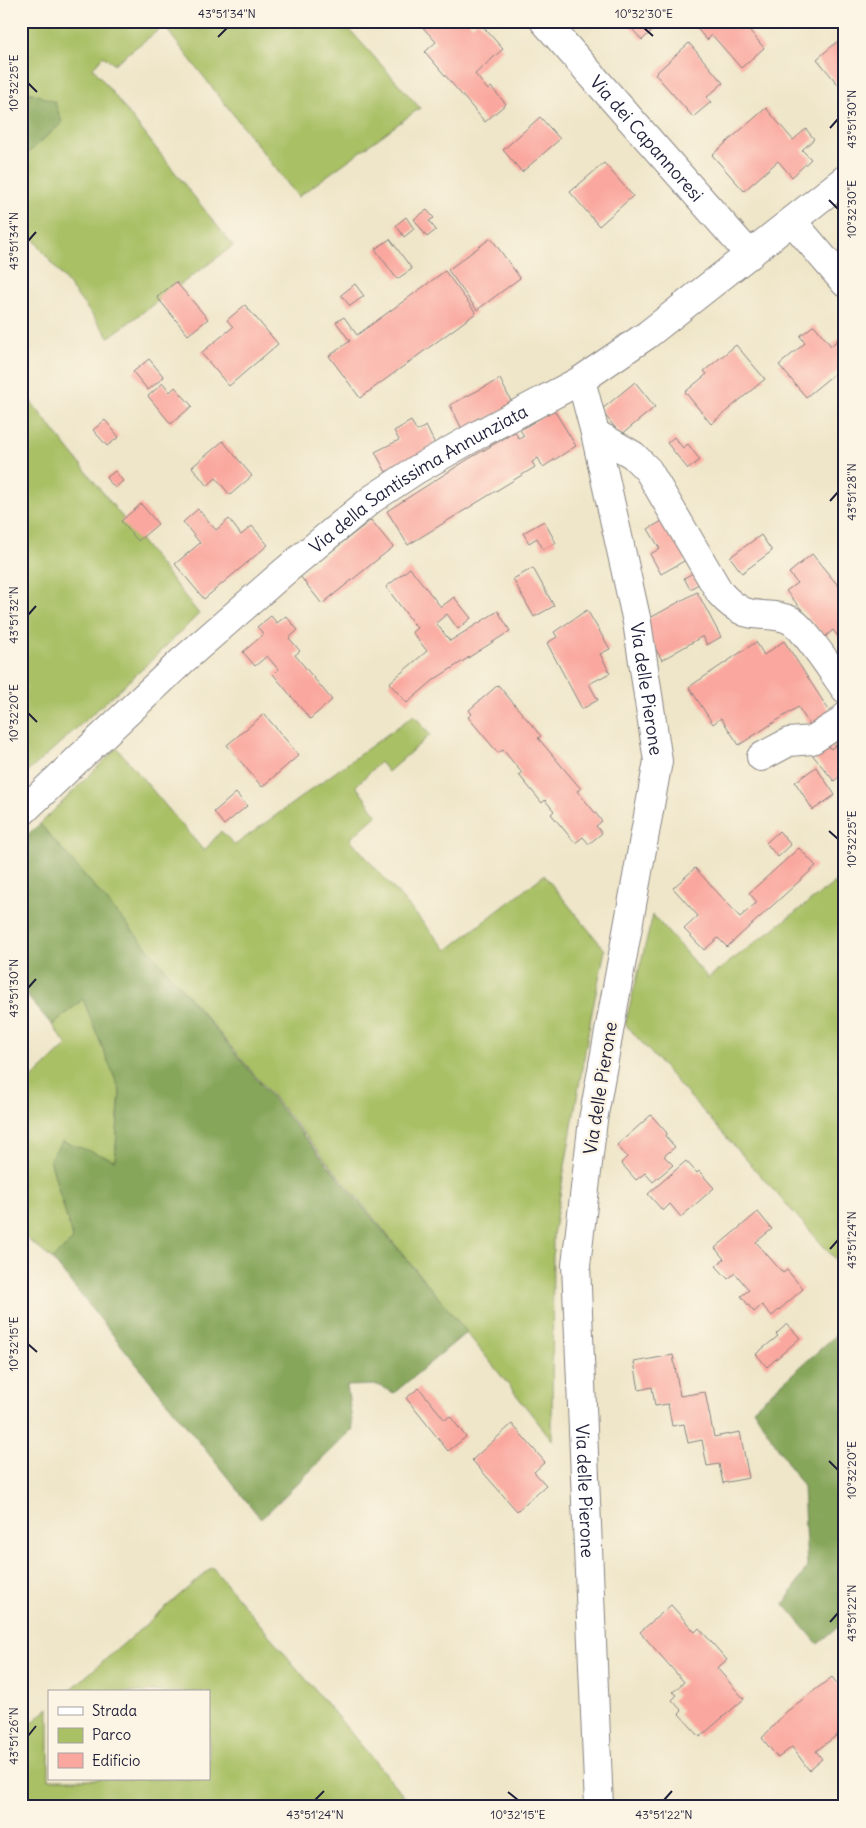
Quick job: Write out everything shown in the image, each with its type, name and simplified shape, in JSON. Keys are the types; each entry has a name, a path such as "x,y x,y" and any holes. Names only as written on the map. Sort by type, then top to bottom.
{"street":[{"name":"Via dei Capannoresi","path":"544,21 750,254"},
{"name":"Via della Santissima Annunziata","path":"21,813 189,654 285,571 372,500 439,457 581,380 647,335 845,179"},
{"path":"792,221 845,283"},
{"name":"Via delle Pierone","path":"581,380 637,622 658,760 593,1120 576,1265 599,1807"},
{"path":"595,434 633,455 648,470 720,593 731,604 745,612 766,614 791,620 836,667 845,689"},
{"path":"761,757 789,742 812,740 845,717"}],"green space":[{"path":"21,21 342,21 420,108 298,197 164,26 114,64 103,56 93,68 233,246 109,337 21,223 21,159 62,123 32,93 21,93"},
{"path":"21,93 32,93 55,102 62,123 21,159"},
{"path":"21,389 199,614 138,673 21,778"},
{"path":"414,715 430,735 388,772 380,762 356,786 377,815 350,839 447,950 544,875 605,950 591,1017 553,1235 552,1440 427,1283 300,1129 40,824 117,748 204,851 221,831 235,845"},
{"path":"40,824 145,945 467,1332 394,1393 378,1385 347,1386 353,1429 261,1519 52,1259 73,1240 50,1159 62,1141 115,1160 120,1091 83,999 52,1025 21,989 21,840"},
{"path":"845,875 845,1270 625,1024 653,915 708,978"},
{"path":"83,999 120,1091 115,1160 50,1159 73,1240 52,1259 21,1234 21,1089 67,1045 52,1025"},
{"path":"845,1327 845,1621 818,1644 784,1604 807,1567 803,1487 753,1409"},
{"path":"212,1567 413,1807 21,1807 21,1732 48,1709 48,1780 210,1780 210,1690 70,1690"}],"building":[{"path":"417,21 468,21 472,26 478,21 503,49 475,74 488,90 491,87 506,104 485,122 425,52 436,42"},
{"path":"625,21 663,21 642,40"},
{"path":"684,21 717,21 722,27 728,21 742,21 764,48 741,68 712,35 707,40 693,24 689,27"},
{"path":"845,35 845,93 817,59"},
{"path":"689,43 723,83 707,97 711,102 693,117 655,74"},
{"path":"766,108 793,140 806,129 814,139 802,150 811,159 792,177 778,161 744,191 712,155"},
{"path":"540,117 560,139 522,172 503,150"},
{"path":"604,163 633,196 599,226 570,192"},
{"path":"427,210 434,218 429,221 436,230 427,237 414,219"},
{"path":"406,217 414,229 404,237 396,225"},
{"path":"491,238 520,278 477,310 448,270"},
{"path":"390,239 412,269 397,279 375,249"},
{"path":"445,271 476,313 360,398 329,356 350,341 336,322 344,317 357,335"},
{"path":"176,282 208,319 188,335 157,297"},
{"path":"355,284 364,296 350,306 341,295"},
{"path":"245,305 278,344 229,386 201,353 233,327 227,320"},
{"path":"814,325 831,346 840,338 845,344 845,365 806,397 779,365 805,343 800,336"},
{"path":"736,345 765,379 711,424 685,392 707,374 704,371"},
{"path":"149,359 164,377 148,390 133,372"},
{"path":"500,379 513,405 463,431 450,405"},
{"path":"635,382 655,407 621,435 601,410"},
{"path":"163,383 170,392 175,387 192,406 171,424 148,396"},
{"path":"554,410 576,446 543,467 538,458 532,462 535,467 408,545 387,511 515,432 519,439 524,436 520,430"},
{"path":"105,420 119,437 107,446 93,430"},
{"path":"411,421 417,431 426,426 436,446 386,472 375,452 399,440 394,431"},
{"path":"674,437 683,448 688,444 700,460 688,469 667,443"},
{"path":"223,441 252,476 230,495 216,478 207,486 192,467"},
{"path":"115,471 123,481 115,488 106,478"},
{"path":"141,504 158,524 138,541 121,521"},
{"path":"198,509 216,530 229,519 241,535 252,526 268,545 204,599 175,564 200,543 183,522"},
{"path":"671,516 693,556 661,574 650,554 660,549 648,529"},
{"path":"371,520 393,547 322,604 300,576"},
{"path":"544,521 556,543 543,549 537,538 529,543 523,533"},
{"path":"761,535 772,551 742,573 730,557"},
{"path":"812,554 845,594 845,635 840,639 833,630 825,637 786,591 797,583 789,573"},
{"path":"410,568 441,607 454,597 471,618 458,629 447,614 436,623 450,641 498,611 510,631 435,679 407,703 389,683 427,651 412,632 417,628 386,587"},
{"path":"533,568 554,606 534,617 513,579"},
{"path":"698,570 704,581 690,589 684,578"},
{"path":"697,592 721,637 707,645 703,636 662,660 641,623"},
{"path":"587,610 610,649 600,654 610,673 589,684 598,700 582,709 547,643 557,637 554,632"},
{"path":"271,616 277,623 286,616 298,630 289,638 300,651 295,655 332,700 310,719 273,674 278,669 267,656 255,666 243,652 264,634 257,627"},
{"path":"784,641 834,718 814,731 798,707 739,745 721,718 713,724 689,687 756,642 764,655"},
{"path":"498,685 541,736 538,738 581,789 577,791 602,821 596,826 602,833 589,844 583,837 575,843 551,814 554,811 545,800 542,803 519,775 522,773 503,750 498,753 468,717 472,714 469,710"},
{"path":"264,714 299,755 262,787 227,745"},
{"path":"845,738 845,772 834,781 810,752 824,741 831,749"},
{"path":"816,767 835,795 813,810 795,782"},
{"path":"236,793 247,806 224,825 214,812"},
{"path":"779,831 791,845 778,857 766,843"},
{"path":"799,848 816,866 727,947 718,938 704,950 684,929 698,916 673,888 695,868 740,917 757,902 749,893"},
{"path":"651,1115 667,1133 665,1136 675,1147 664,1156 673,1165 653,1182 645,1173 636,1180 621,1163 627,1157 617,1145"},
{"path":"686,1161 697,1173 699,1171 714,1188 681,1217 670,1204 663,1211 648,1194"},
{"path":"758,1212 772,1229 756,1242 783,1273 787,1270 803,1289 772,1316 762,1305 754,1312 741,1296 749,1290 735,1273 728,1279 716,1266 724,1259 715,1248"},
{"path":"787,1324 800,1338 767,1367 756,1354 778,1336 776,1334"},
{"path":"673,1355 680,1396 705,1392 714,1437 740,1432 749,1478 723,1483 719,1464 707,1466 702,1440 688,1443 684,1424 672,1426 668,1404 655,1406 652,1387 639,1390 634,1362"},
{"path":"419,1388 445,1420 450,1416 466,1437 448,1451 406,1398"},
{"path":"512,1424 545,1462 534,1472 546,1485 517,1511 472,1460"},
{"path":"671,1605 695,1632 699,1628 727,1660 717,1668 744,1699 700,1737 679,1714 682,1711 672,1700 677,1695 673,1692 684,1682 640,1632"},
{"path":"832,1677 845,1694 845,1729 816,1751 822,1759 809,1770 792,1747 778,1758 762,1738 786,1712"}]}
